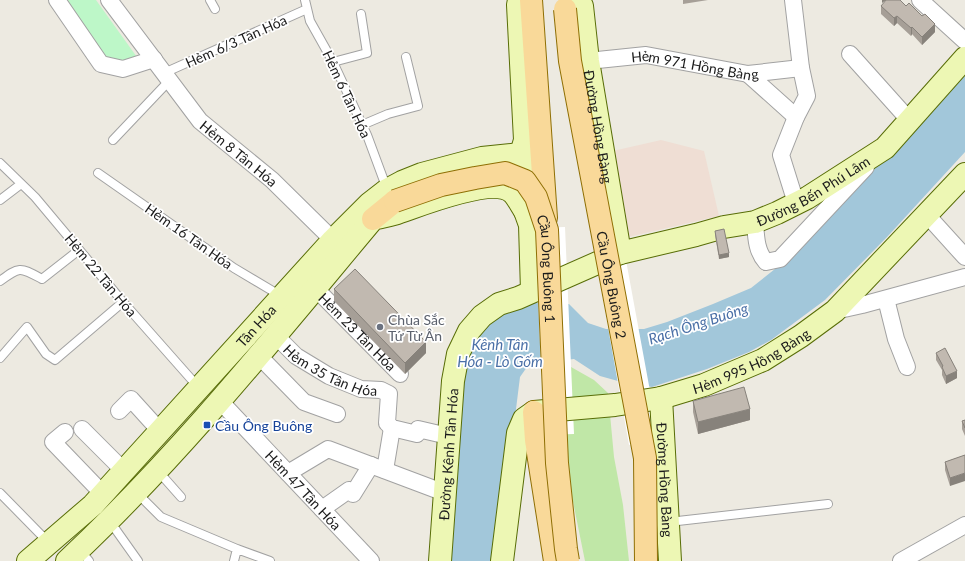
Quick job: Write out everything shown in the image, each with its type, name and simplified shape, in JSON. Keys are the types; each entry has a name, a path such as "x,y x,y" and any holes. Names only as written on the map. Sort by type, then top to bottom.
{"main road":[{"name":"Cầu Ông Buông 1","path":"530,0 534,222 568,561"},
{"name":"Cầu Ông Buông 2","path":"569,3 570,61 645,458 646,561"},
{"path":"373,219 391,195 505,173 525,181 536,197 534,222"},
{"path":"534,412 536,440 555,561"}],"street":[{"path":"57,0 101,64 123,70 154,59"},
{"name":"Hẻm 8 Tân Hóa","path":"109,0 200,121 272,180 333,240"},
{"path":"519,0 523,147 534,222 532,291"},
{"path":"793,0 801,68 807,96 796,117 781,154 796,203"},
{"path":"920,0 965,41"},
{"name":"Đường Hồng Bàng","path":"569,3 582,6 588,61 620,253"},
{"path":"850,54 910,121"},
{"name":"Hẻm 971 Hồng Bàng","path":"588,61 646,55 748,74 801,68"},
{"name":"Đường Bến Phú Lâm","path":"532,291 620,253 724,227 755,222 796,203 885,148 965,58"},
{"path":"748,74 796,117"},
{"name":"Tân Hóa","path":"78,557 124,471 333,240 369,204 391,195 422,174 482,158 503,155 523,147"},
{"path":"755,222 760,256 766,262 780,259 885,148"},
{"name":"Hẻm 995 Hồng Bàng","path":"534,412 615,405 661,398 704,385 763,360 801,336 835,311 965,174"},
{"path":"373,219 480,188 501,188 512,192 534,222"},
{"path":"927,215 965,257"},
{"name":"Tân Hóa","path":"28,561 49,544 102,510 136,493 220,402 373,219"},
{"name":"Hẻm 995 Hồng Bàng","path":"835,311 886,299 965,277"},
{"name":"Hẻm 23 Tân Hóa","path":"315,288 400,374"},
{"name":"Đường Kênh Tân Hóa","path":"440,561 448,436 453,381 458,354 469,331 482,316 499,304 532,291"},
{"path":"886,299 896,339 907,368"},
{"name":"Hẻm 35 Tân Hóa","path":"276,336 296,356 329,376 361,389 381,390 389,394 387,423 392,428"},
{"path":"259,356 304,402 337,414"},
{"name":"Đường Hồng Bàng","path":"661,398 670,561"},
{"path":"119,411 131,399 160,431"},
{"name":"Hẻm 47 Tân Hóa","path":"220,402 371,561"},
{"path":"502,561 518,433 524,419 534,412"},
{"path":"322,509 349,490 353,494 378,467 392,428 417,434 418,429 448,436"},
{"path":"102,510 53,442 78,430 124,471"},
{"path":"288,474 328,449 445,493"},
{"path":"901,561 965,525"}],"lane":[{"path":"210,0 215,9"},
{"name":"Hẻm 6 Tân Hóa","path":"305,0 310,21 333,62 362,125 391,195"},
{"name":"Hẻm 6/3 Tân Hóa","path":"167,77 307,9"},
{"path":"333,62 367,53 361,14"},
{"path":"362,125 388,114 418,106 406,57"},
{"path":"114,140 167,77"},
{"name":"Hẻm 22 Tân Hóa","path":"0,164 35,197 123,302 199,388"},
{"name":"Hẻm 16 Tân Hóa","path":"98,173 234,268 282,297"},
{"path":"0,200 21,184"},
{"path":"0,281 14,270 24,270 42,278 79,250"},
{"path":"0,358 27,327 46,354 55,360 123,302"},
{"path":"158,470 181,497"},
{"path":"0,493 49,544"},
{"path":"136,493 161,517 237,549 270,561"},
{"path":"668,522 828,504"},
{"path":"102,510 138,561"},
{"path":"234,561 237,549"}],"shaded area":[{"path":"661,140 704,151 719,216 624,238 604,153"}],"green space":[{"path":"64,0 96,0 139,60 121,64 105,59"},
{"path":"571,367 594,380 608,393 614,457 623,505 629,561 585,561 568,477 566,388"}],"water":[{"name":"Kênh Tân Hóa - Lò Gốm","path":"965,73 965,152 887,237 825,300 771,340 749,352 707,369 652,387 625,383 600,376 574,359 532,364 527,367 520,377 497,561 448,561 466,352 485,324 511,307 535,303 569,304 588,323 606,329 644,329 667,322 751,288 780,265"}],"pier":[{"path":"565,227 574,434 544,435 535,228"},
{"path":"621,233 659,440 629,445 592,238"}],"building":[{"path":"886,0 900,0 906,6 909,3 922,16 925,14 935,24 922,37 912,27 911,28 897,16 894,18 881,6"},
{"path":"724,229 729,253 719,255 715,231"},
{"name":"Chùa Sắc Tứ Từ Ân","path":"355,269 426,342 405,363 334,289"},
{"path":"945,348 957,371 946,376 942,367 943,366 936,353"},
{"path":"744,387 750,409 698,422 693,401"},
{"path":"965,420 965,428 962,421"},
{"path":"965,455 965,473 950,478 945,462"}],"place":[{"name":"Chùa Sắc Tứ Từ Ân","path":"380,327"},
{"name":"Cầu Ông Buông","path":"207,425"}],"water label":[{"name":"Rạch Ông Buông","path":"698,323"}]}
